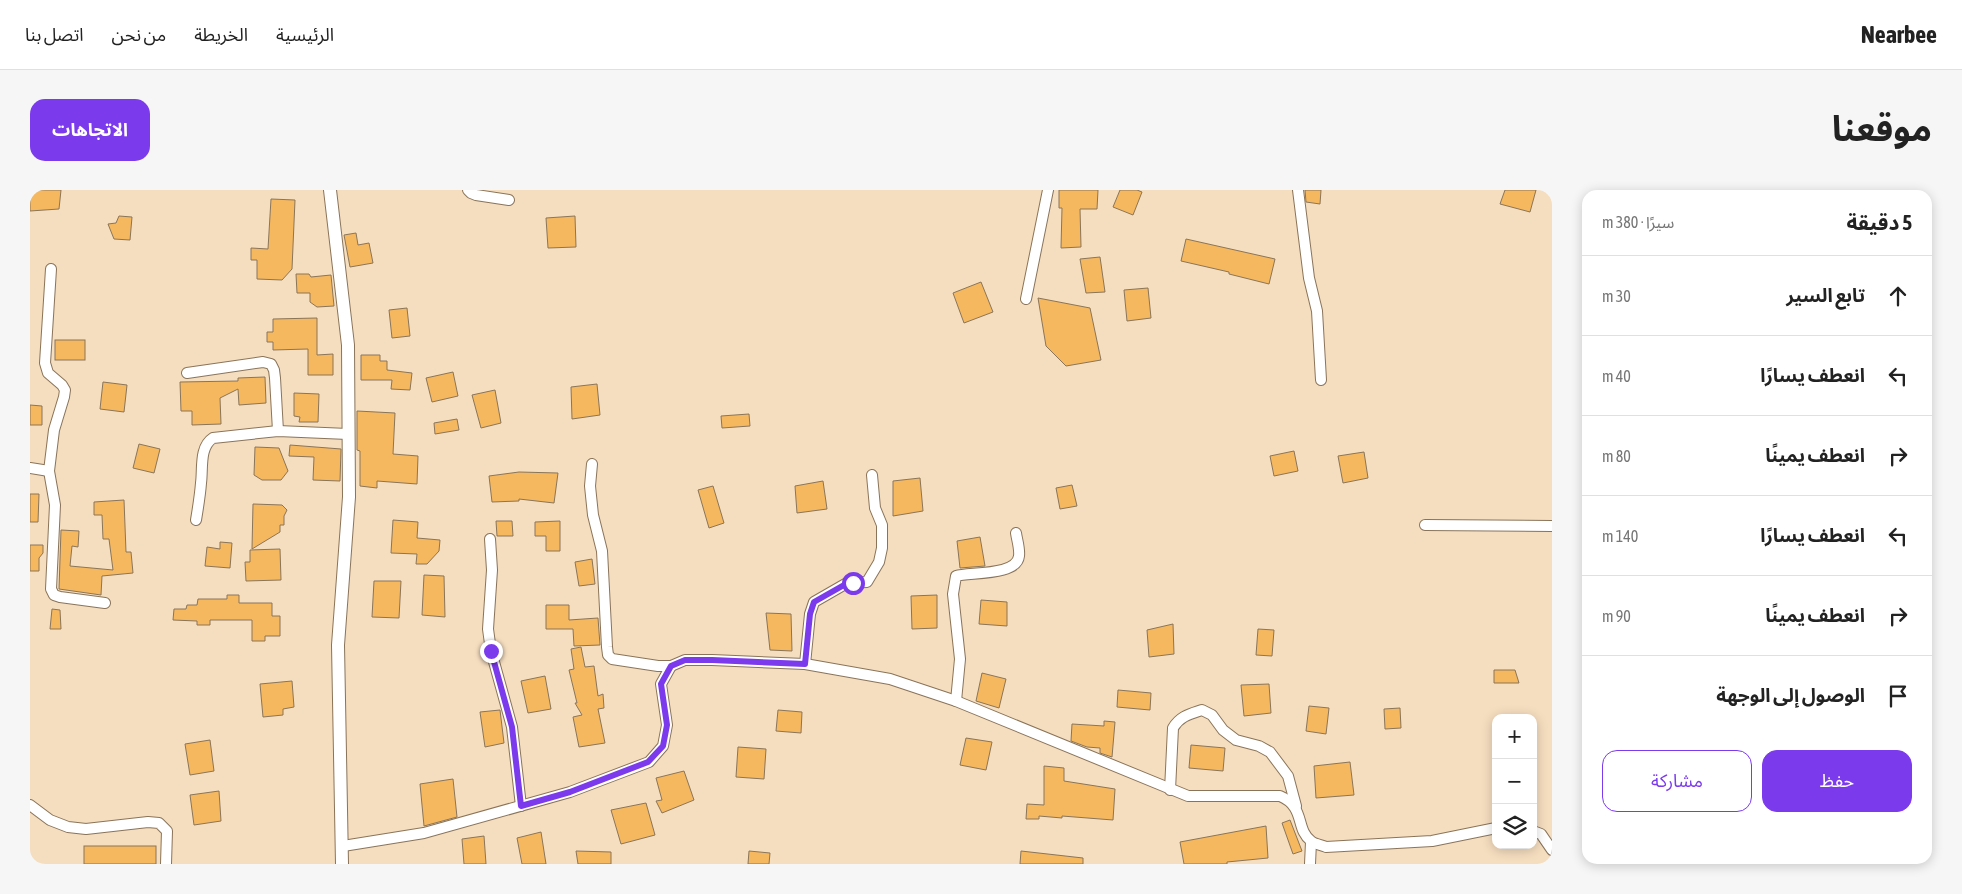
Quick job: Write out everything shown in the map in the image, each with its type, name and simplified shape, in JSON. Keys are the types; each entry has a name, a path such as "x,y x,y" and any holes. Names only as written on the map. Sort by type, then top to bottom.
{"street":[{"path":"330,190 348,345 349,497 338,645 342,864"},
{"path":"468,190 476,195 509,200"},
{"path":"1026,299 1048,190"},
{"path":"1298,190 1309,278 1317,311 1320,380"},
{"path":"51,269 45,363 48,374 62,385 65,390 54,430 49,471 55,505 51,589 54,595 60,597 105,603"},
{"path":"187,373 263,362 271,364 276,378 278,431"},
{"path":"196,520 202,459 209,441 213,438 278,431 348,434"},
{"path":"592,464 590,486 593,515 602,551 608,655 612,659 648,665 671,666 685,660 805,664 890,679 956,701 1188,796 1280,796 1290,800 1298,812"},
{"path":"30,468 49,471"},
{"path":"805,664 810,614 814,602 848,583 867,582 879,562 882,548 882,525 875,508 872,475"},
{"path":"1425,524 1552,526"},
{"path":"956,701 960,659 953,594 956,576 1002,570 1014,565 1019,556 1016,533"},
{"path":"490,539 492,570 488,629 491,651 512,727 521,806"},
{"path":"343,846 424,833 570,792 648,762 663,746 667,725 661,684 671,666"},
{"path":"1170,790 1173,728 1177,720 1202,710 1212,715 1223,730 1236,740 1259,746 1270,752 1288,776 1304,832 1311,842 1326,847 1432,841 1492,829"},
{"path":"30,805 50,820 68,827 86,829 148,822 159,824 167,831 166,864"},
{"path":"1537,832 1541,834 1552,850"},
{"path":"1310,864 1311,842"}],"building":[{"path":"30,190 61,190 59,209 30,211"},
{"path":"1059,190 1098,190 1097,209 1080,209 1081,247 1061,248 1062,208 1059,208"},
{"path":"1120,190 1137,190 1142,192 1133,215 1113,207"},
{"path":"1305,190 1321,190 1320,204 1306,202"},
{"path":"1505,190 1536,190 1530,212 1500,204"},
{"path":"271,199 295,200 292,269 282,280 257,279 257,260 251,260 251,248 268,249"},
{"path":"119,216 132,217 130,240 114,239 108,224 116,223"},
{"path":"575,216 576,247 548,248 546,218"},
{"path":"356,233 358,245 369,243 373,263 350,267 344,235"},
{"path":"1186,239 1275,259 1269,284 1181,261"},
{"path":"1100,257 1105,292 1086,293 1080,259"},
{"path":"296,274 309,274 311,277 331,275 334,306 317,307 310,302 310,293 297,293"},
{"path":"981,282 993,312 964,323 953,293"},
{"path":"1148,288 1151,318 1127,321 1124,290"},
{"path":"1038,298 1090,308 1101,360 1066,366 1046,346"},
{"path":"407,308 410,336 392,338 389,310"},
{"path":"317,318 317,355 333,354 333,375 308,375 308,349 273,350 273,342 267,342 267,332 273,332 273,319"},
{"path":"55,340 85,340 85,360 55,360"},
{"path":"361,355 380,355 380,361 387,361 387,370 412,373 410,390 391,389 392,380 361,380"},
{"path":"453,372 458,396 432,402 426,378"},
{"path":"265,377 266,403 239,405 238,389 220,398 221,424 192,425 192,411 181,411 180,382 238,381 238,378"},
{"path":"103,382 127,385 124,412 100,409"},
{"path":"597,384 600,415 572,419 571,387"},
{"path":"495,390 501,423 481,428 472,395"},
{"path":"294,393 319,394 318,422 299,422 300,417 294,416"},
{"path":"30,405 42,406 42,425 30,425"},
{"path":"357,411 395,413 393,454 418,456 417,484 377,481 377,488 360,486 360,451 357,450"},
{"path":"749,414 750,426 722,428 721,416"},
{"path":"457,419 459,430 435,434 434,423"},
{"path":"139,444 160,449 154,473 133,468"},
{"path":"290,445 341,449 340,481 313,480 314,457 289,456"},
{"path":"255,447 279,448 288,471 281,480 262,480 254,475"},
{"path":"1294,451 1298,471 1274,476 1270,456"},
{"path":"1364,452 1368,478 1343,483 1338,456"},
{"path":"519,472 558,473 554,503 519,499 519,501 492,502 489,476"},
{"path":"920,478 923,511 893,516 893,481"},
{"path":"823,481 827,509 797,513 795,486"},
{"path":"1072,485 1077,506 1060,509 1056,488"},
{"path":"713,486 724,523 709,528 698,490"},
{"path":"30,494 39,494 38,522 30,522"},
{"path":"124,500 126,552 131,552 133,573 102,576 101,595 59,589 61,530 79,531 78,547 72,546 70,566 113,570 109,539 103,539 102,515 94,515 94,502"},
{"path":"253,504 282,505 287,510 284,516 284,525 280,525 280,532 252,549"},
{"path":"393,520 418,522 417,538 440,540 439,551 427,564 416,564 417,554 391,553"},
{"path":"496,521 512,521 513,536 497,536"},
{"path":"560,521 560,551 546,551 546,536 535,536 535,522"},
{"path":"980,537 985,566 960,568 957,541"},
{"path":"220,542 232,543 230,568 205,566 207,547 220,549"},
{"path":"30,545 43,545 43,553 39,558 39,571 30,571"},
{"path":"280,549 281,580 246,581 245,562 250,562 250,550"},
{"path":"592,559 595,584 579,586 575,562"},
{"path":"424,575 444,576 445,617 422,615"},
{"path":"374,581 401,581 399,618 372,617"},
{"path":"227,595 239,595 239,603 272,603 272,616 280,616 280,636 265,636 265,641 252,641 252,620 210,620 210,625 197,625 197,621 173,620 174,609 186,609 187,605 197,605 198,599 227,599"},
{"path":"937,595 937,628 912,629 911,596"},
{"path":"981,600 1007,602 1007,626 979,624"},
{"path":"546,605 569,605 569,620 598,618 600,645 574,646 573,629 546,629"},
{"path":"52,609 60,610 61,629 50,629"},
{"path":"766,613 791,614 792,651 770,650"},
{"path":"1173,624 1174,654 1149,657 1147,630"},
{"path":"1258,629 1274,630 1272,656 1256,655"},
{"path":"581,647 585,667 594,666 598,696 603,694 604,708 598,709 605,743 579,747 573,717 582,715 575,703 577,703 569,670 574,669 571,649"},
{"path":"1494,670 1515,670 1519,683 1494,683"},
{"path":"982,673 1006,679 999,708 976,701"},
{"path":"545,676 551,709 528,713 521,681"},
{"path":"292,681 294,707 283,709 283,715 263,717 260,684"},
{"path":"1269,684 1271,713 1244,716 1241,685"},
{"path":"1118,690 1151,693 1150,710 1117,707"},
{"path":"1309,706 1329,708 1326,734 1306,731"},
{"path":"1400,708 1401,728 1385,729 1384,709"},
{"path":"500,710 504,743 485,747 480,712"},
{"path":"778,710 802,712 801,733 776,731"},
{"path":"1104,721 1115,722 1112,757 1100,753 1100,748 1087,747 1071,741 1072,724 1104,726"},
{"path":"966,738 992,742 986,770 960,765"},
{"path":"210,740 214,771 190,775 185,744"},
{"path":"1191,745 1225,748 1223,771 1189,768"},
{"path":"738,747 766,749 764,779 736,777"},
{"path":"1350,762 1354,795 1316,798 1314,766"},
{"path":"1044,766 1064,768 1064,781 1115,789 1113,820 1062,816 1062,818 1039,816 1039,819 1026,819 1027,804 1044,805"},
{"path":"684,771 694,800 662,813 656,801 662,800 656,778"},
{"path":"453,779 457,817 424,826 420,784"},
{"path":"219,791 221,821 194,825 190,795"},
{"path":"646,803 655,835 621,844 611,810"},
{"path":"1290,820 1302,851 1293,854 1282,823"},
{"path":"1266,826 1268,858 1227,862 1227,864 1184,864 1180,842"},
{"path":"541,832 546,864 522,864 517,838"},
{"path":"484,836 486,864 464,864 462,839"},
{"path":"84,846 156,846 156,864 84,864"},
{"path":"576,851 611,852 611,864 578,864"},
{"path":"749,851 770,853 769,864 748,864"},
{"path":"1021,851 1083,858 1083,864 1020,864"}],"route":[{"path":"491,651 512,727 521,806 570,792 648,762 663,746 667,725 661,684 671,666 685,660 805,664 810,614 814,602 848,583 853,583"}]}
